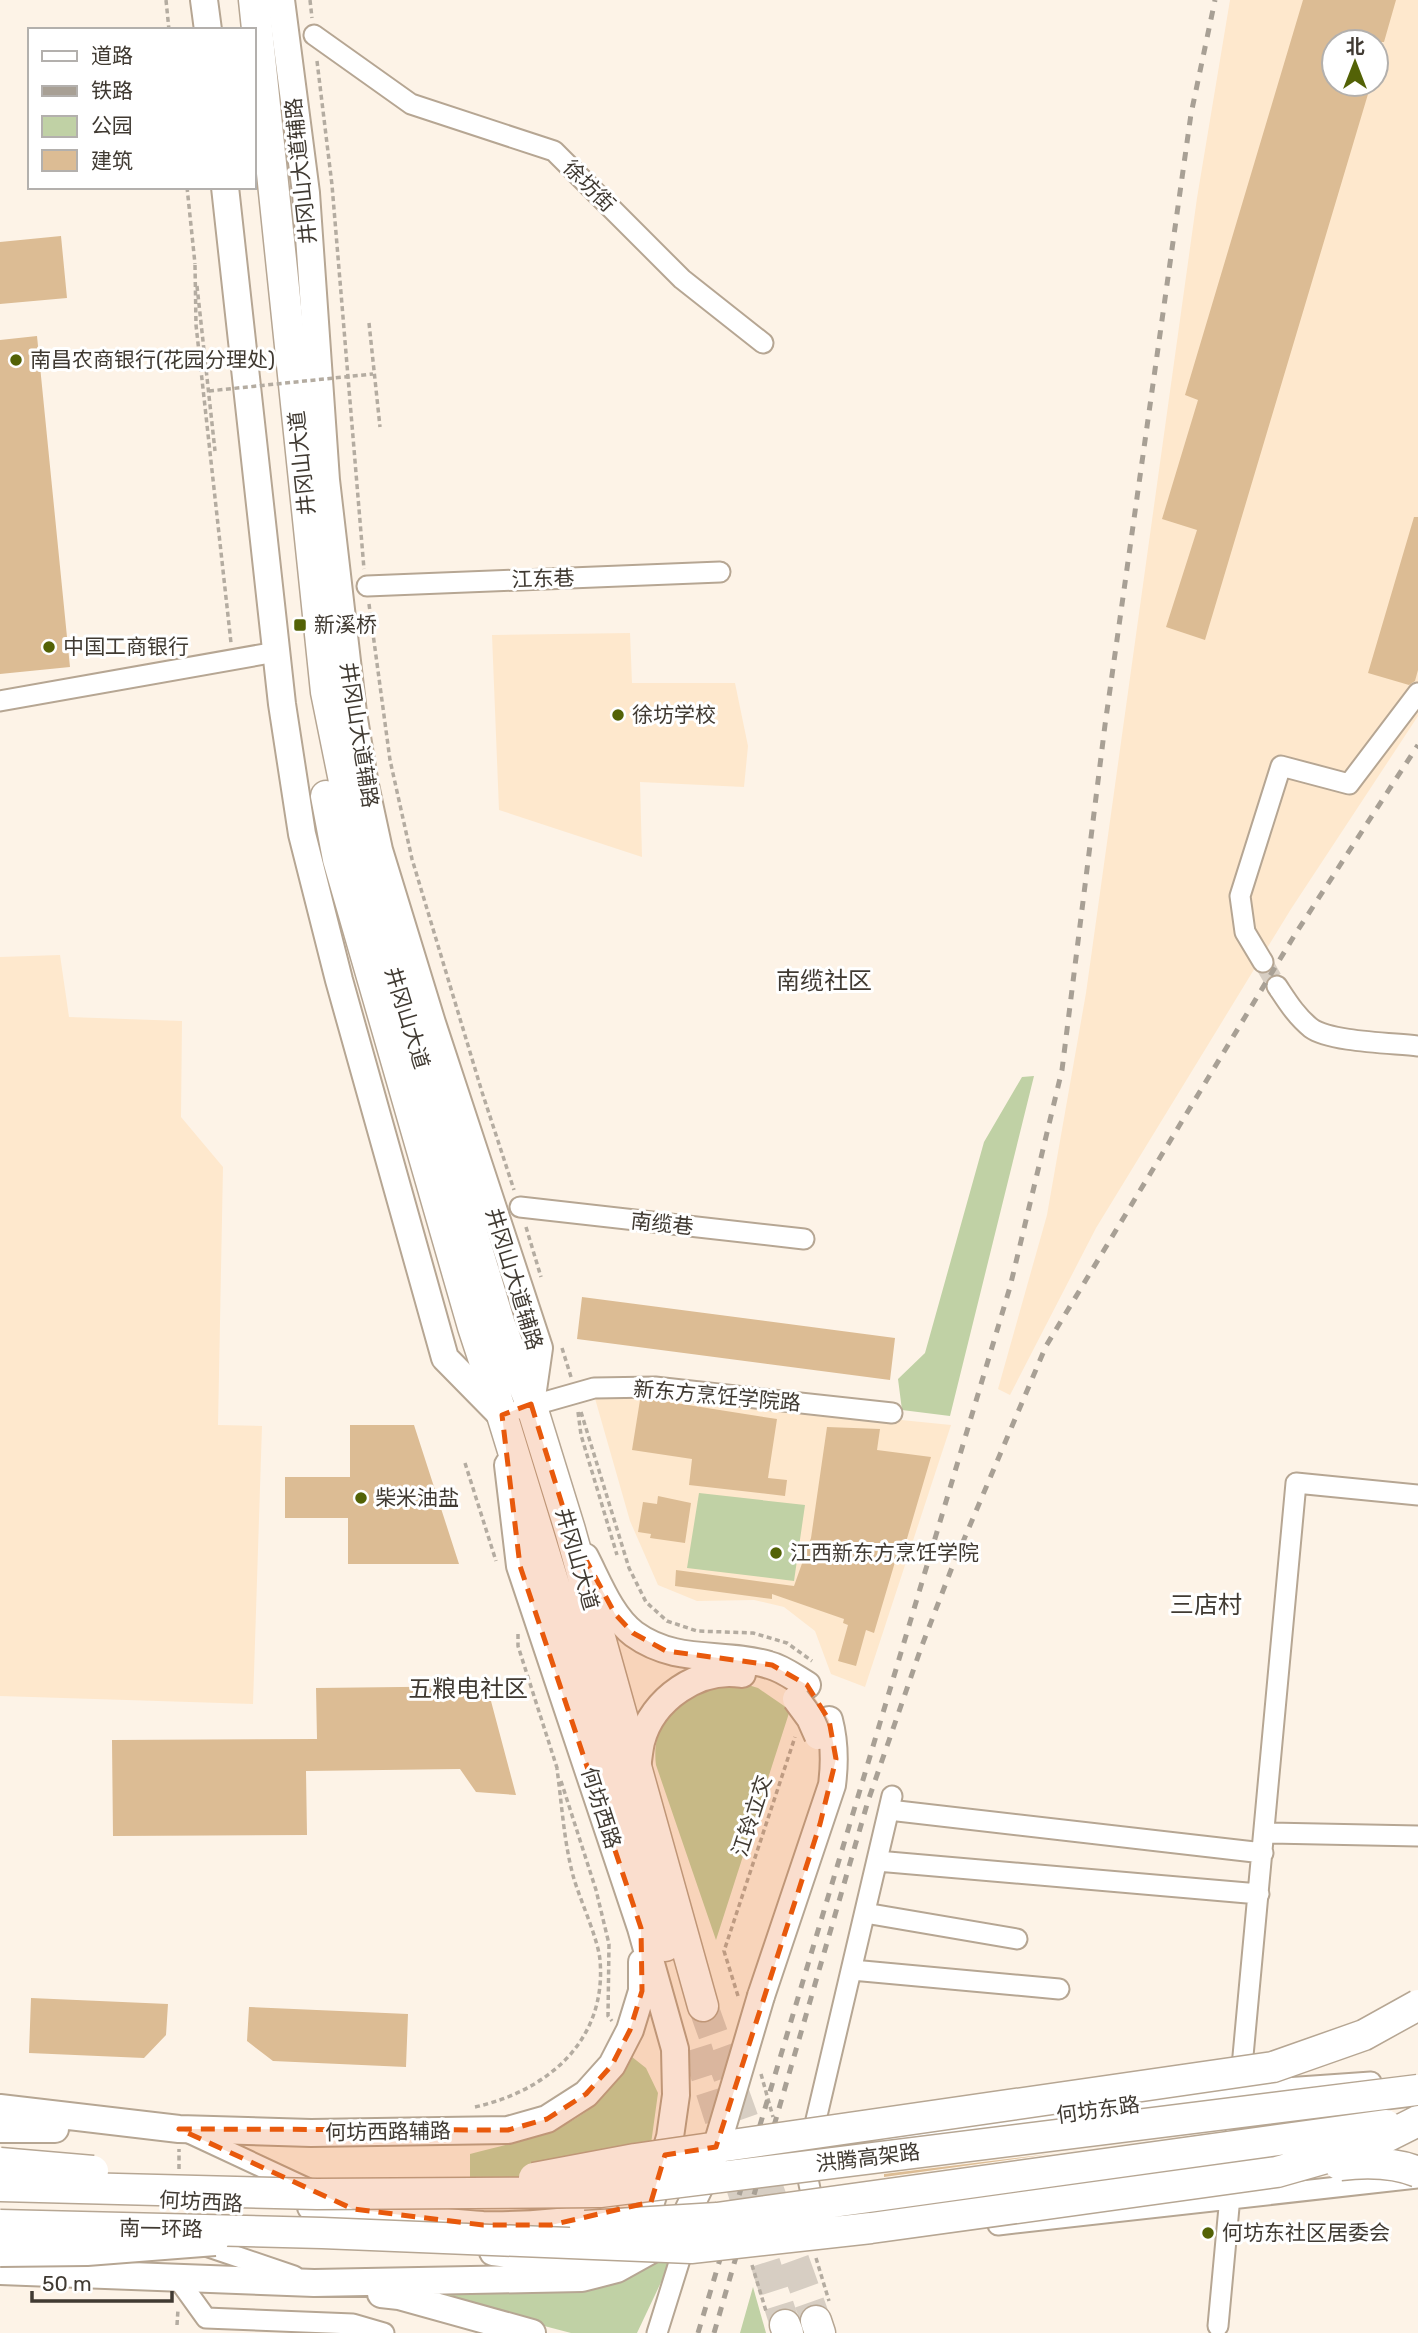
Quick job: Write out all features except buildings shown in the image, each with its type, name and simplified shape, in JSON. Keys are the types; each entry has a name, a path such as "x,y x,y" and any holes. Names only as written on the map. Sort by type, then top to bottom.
{"highway":[{"path":"237,0 240,28"},
{"name":"井冈山大道","path":"254,0 326,692 361,865 500,1325 531,1405 570,1530 636,1771 694,2009 473,1327 338,859 307,694 256,172"},
{"path":"457,2192 635,2159 1273,2067 1364,2035 1418,2005"},
{"name":"洪腾高架路","path":"317,2194 600,2192 1418,2090"},
{"path":"1277,2172 1368,2146 1418,2121"},
{"name":"洪腾高架路","path":"322,2233 600,2226 717,2218 1418,2121"},
{"path":"0,2162 317,2194"},
{"path":"322,2233 691,2248 871,2228 1361,2162 1405,2166 1418,2172"},
{"name":"南一环路","path":"0,2186 317,2194"},
{"name":"南一环路","path":"0,2225 322,2233"}],"main road":[{"path":"204,0 208,28"},
{"name":"井冈山大道辅路","path":"281,0 306,193 326,480 353,713 365,785 379,850 432,1023 540,1348 531,1405"},
{"path":"225,189 276,652 289,758 303,834 339,980 446,1359 502,1415"},
{"name":"何坊西路","path":"502,1415 520,1566 641,1928 675,2049 676,2095 670,2137 651,2202"},
{"name":"何坊西路","path":"570,1530 615,1614 633,1633 666,1651 772,1665 806,1684"},
{"name":"何坊西路","path":"636,1771 641,1740 656,1712 681,1686 710,1676 737,1673 806,1684"},
{"name":"何坊西路","path":"0,2196 179,2200 353,2209 483,2225 551,2225 613,2215 651,2202 705,2152 750,1993 806,1816 818,1775 820,1755 810,1718 806,1684"},
{"name":"何坊西路辅路","path":"0,2108 179,2129 311,2133 508,2130 547,2119 586,2094 612,2065 630,2030 642,1991 641,1928"},
{"path":"0,2129 179,2129"},
{"path":"0,2271 314,2283 582,2278 617,2269 653,2249 687,2213 705,2152"},
{"name":"何坊西路","path":"0,2216 234,2221 579,2263 653,2249"},
{"path":"0,2253 87,2252 322,2233"},
{"path":"314,2283 399,2296 532,2333"}],"street":[{"name":"徐坊街","path":"314,35 411,104 554,151 682,279 763,343"},
{"name":"江东巷","path":"367,586 720,572"},
{"path":"0,701 276,652"},
{"path":"1264,962 1245,932 1240,896 1281,766 1349,784 1418,693"},
{"path":"1277,985 1293,1010 1314,1030 1341,1038 1418,1045"},
{"name":"南缆巷","path":"520,1207 804,1239"},
{"name":"新东方烹饪学院路","path":"502,1415 594,1388 655,1387 892,1413"},
{"path":"1218,2326 1296,1483 1418,1495"},
{"path":"1263,1853 890,1803 810,2149 802,2150 816,2217 867,2224 888,2238 1418,2164"},
{"path":"1265,1833 1418,1836"},
{"path":"877,1861 1259,1895"},
{"path":"865,1913 1017,1939"},
{"path":"852,1969 1059,1989"},
{"name":"何坊东路","path":"810,2149 1241,2091 1418,2079"},
{"name":"何坊东路","path":"806,2172 1418,2104"},
{"path":"179,2129 353,2209"},
{"path":"657,2333 705,2152"},
{"path":"1232,2192 1418,2178"},
{"path":"127,2219 314,2283"},
{"path":"178,2278 206,2318 302,2327 353,2324 384,2333"}],"path":[{"path":"166,0 169,28"},
{"path":"310,0 332,185 367,586 390,760 412,859 543,1282"},
{"path":"187,189 215,451"},
{"path":"195,265 196,325 233,660"},
{"path":"369,323 380,427"},
{"path":"209,391 373,374"},
{"path":"561,1345 629,1569 646,1602 667,1621 697,1631 753,1633 787,1643 812,1659 806,1684"},
{"path":"581,1435 617,1555"},
{"path":"465,1463 499,1572"},
{"path":"518,1633 518,1646 596,1890 609,1944 608,2017 619,2028"},
{"name":"江铃立交","path":"750,1993 724,1951 814,1730"},
{"path":"465,2109 502,2101 549,2076 579,2044 598,2005 600,1959 573,1877 557,1769"},
{"path":"760,2070 775,2123"},
{"path":"813,2249 823,2320"}],"highlighted area":[{"path":"531,1404 570,1530 615,1614 633,1633 666,1651 772,1665 807,1685 829,1720 836,1759 820,1824 716,2147 665,2155 651,2202 551,2225 483,2225 353,2209 179,2129 508,2130 547,2119 586,2094 612,2065 630,2030 642,1991 641,1928 520,1566 502,1415"}],"shaded area":[{"path":"1230,0 1418,0 1418,716 1291,909 1096,1228 1010,1395 998,1389 1047,1215 1086,993 1197,198"},
{"name":"徐坊学校","path":"630,633 632,683 735,683 748,746 744,787 640,782 642,857 499,810 492,635"},
{"path":"60,955 69,1017 182,1021 181,1117 223,1167 218,1425 262,1426 253,1704 0,1696 0,957"},
{"name":"江西新东方烹饪学院","path":"641,1394 951,1425 865,1687 831,1674 815,1631 784,1607 754,1600 697,1601 658,1585 630,1521 594,1395"}],"green space":[{"path":"1034,1076 950,1416 902,1410 898,1379 925,1353 984,1142 1022,1077"},
{"path":"699,1493 805,1505 794,1581 687,1568"},
{"path":"742,1683 758,1688 790,1710 716,1940 656,1765 655,1752 661,1727 667,1716 685,1697 709,1686"},
{"path":"627,2053 646,2068 658,2093 647,2173 470,2201 470,2154 541,2134 575,2119 603,2096"},
{"path":"681,2240 637,2333 571,2333 407,2290"},
{"path":"753,2287 766,2333 740,2333"}],"tunnel":[{"path":"1263,962 1277,986"},
{"path":"703,2006 816,2321"},
{"path":"697,2048 785,2325"}],"railway":[{"path":"698,2333 1010,1287 1062,1070 1105,725 1191,114 1215,0"},
{"path":"714,2333 868,1801 951,1570 1046,1346 1294,936 1418,745"}],"place":[{"name":"南昌农商银行(花园分理处)","path":"16,360"},
{"name":"新溪桥","path":"300,625"},
{"name":"中国工商银行","path":"49,647"},
{"name":"徐坊学校","path":"618,715"},
{"name":"柴米油盐","path":"361,1498"},
{"name":"江西新东方烹饪学院","path":"776,1553"},
{"name":"何坊东社区居委会","path":"1208,2233"}],"district":[{"name":"南缆社区","path":"824,981"},
{"name":"三店村","path":"1206,1605"},
{"name":"五粮电社区","path":"468,1689"}]}
